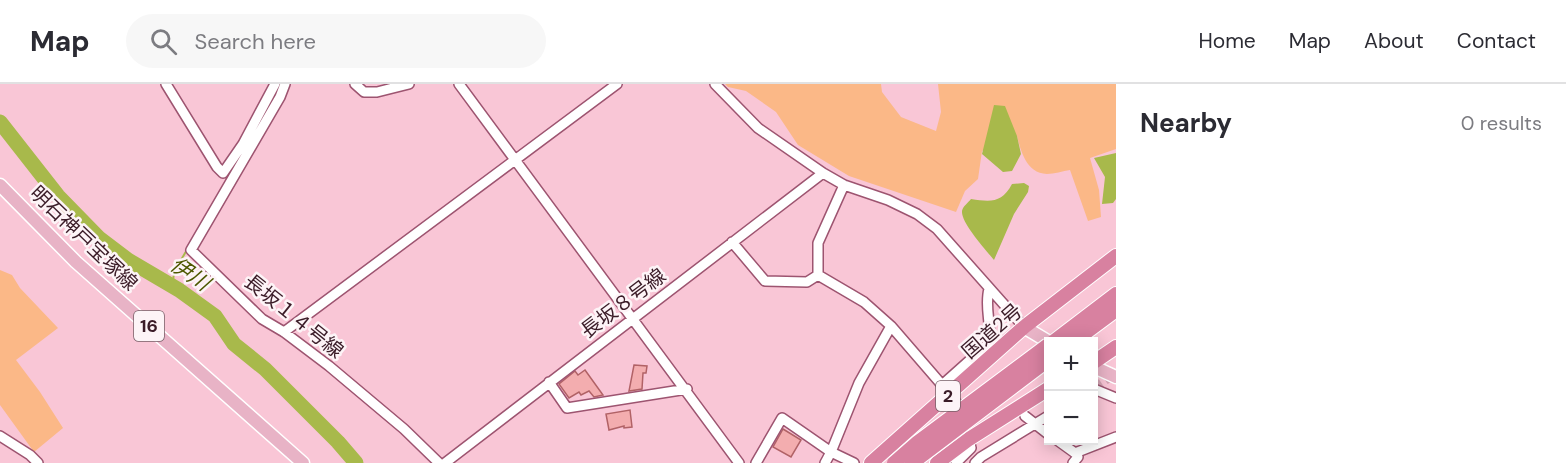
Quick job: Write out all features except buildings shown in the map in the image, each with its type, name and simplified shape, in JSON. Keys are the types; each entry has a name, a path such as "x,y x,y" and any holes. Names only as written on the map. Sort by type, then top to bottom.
{"highway":[{"name":"国道2号","path":"871,463 1024,327 1116,256"},
{"path":"1079,337 1110,309 1116,294"},
{"path":"1061,337 1110,309"},
{"path":"1098,361 1116,347"},
{"path":"894,463 918,442 1044,348"},
{"path":"912,463 1044,363"},
{"name":"2","path":"937,463 969,439 1045,391"}],"main road":[{"name":"明石神戸宝塚線","path":"0,185 76,262 303,463"},
{"path":"1024,327 1044,339"},
{"path":"1098,366 1116,377"}],"street":[{"path":"166,84 218,167 228,177 275,84"},
{"name":"長坂１４号線","path":"285,84 280,98 228,177 191,250 262,319 284,332 329,366 404,429 439,463"},
{"path":"355,84 364,92 377,93 409,84"},
{"path":"459,84 740,463"},
{"path":"284,332 617,84"},
{"path":"715,84 758,128 824,173 844,184 888,201 924,219 937,229 1024,327"},
{"name":"長坂８号線","path":"445,463 824,173"},
{"path":"818,275 818,243 844,184"},
{"path":"732,242 765,281 807,282 818,275"},
{"path":"818,275 864,302 891,326 942,386 989,343 991,334 986,299 990,289"},
{"path":"825,463 859,383 891,326"},
{"path":"549,382 567,408 687,389"},
{"path":"1098,391 1116,398"},
{"path":"905,463 938,435 996,393 1009,402"},
{"path":"954,400 966,414"},
{"path":"1026,416 1044,431"},
{"path":"756,463 782,418 831,452 854,463"},
{"path":"975,463 1044,418"},
{"path":"0,436 30,455 38,463"},
{"path":"1061,445 1077,459 1116,436"},
{"path":"956,463 971,447 969,439"},
{"path":"23,463 30,455"}],"shaded area":[{"path":"725,84 881,84 882,92 901,117 936,131 941,112 938,84 1116,84 1116,149 1090,158 1099,190 1101,217 1088,221 1070,170 1047,174 1034,170 1023,154 1017,136 982,151 978,179 965,191 956,212 849,176 798,145 776,112 746,91 728,87"},
{"path":"994,105 1005,106 1017,136 1021,154 1012,171 1003,172 982,154"},
{"path":"1116,153 1116,199 1113,203 1102,204 1105,177 1094,158"},
{"path":"1024,183 1029,186 1028,192 1014,214 994,260 965,222 962,211 971,199 995,200 1004,195 1012,184"},
{"path":"0,270 12,275 20,288 58,328 16,360 63,428 34,452 0,405"}],"waterway":[{"path":"273,100 279,87"},
{"name":"伊川","path":"0,122 58,196 99,238 128,260 179,290 215,316 234,344 265,369 356,463"},
{"path":"179,290 173,282 174,272 188,248"}],"tunnel":[{"path":"1098,385 1116,373"}]}
